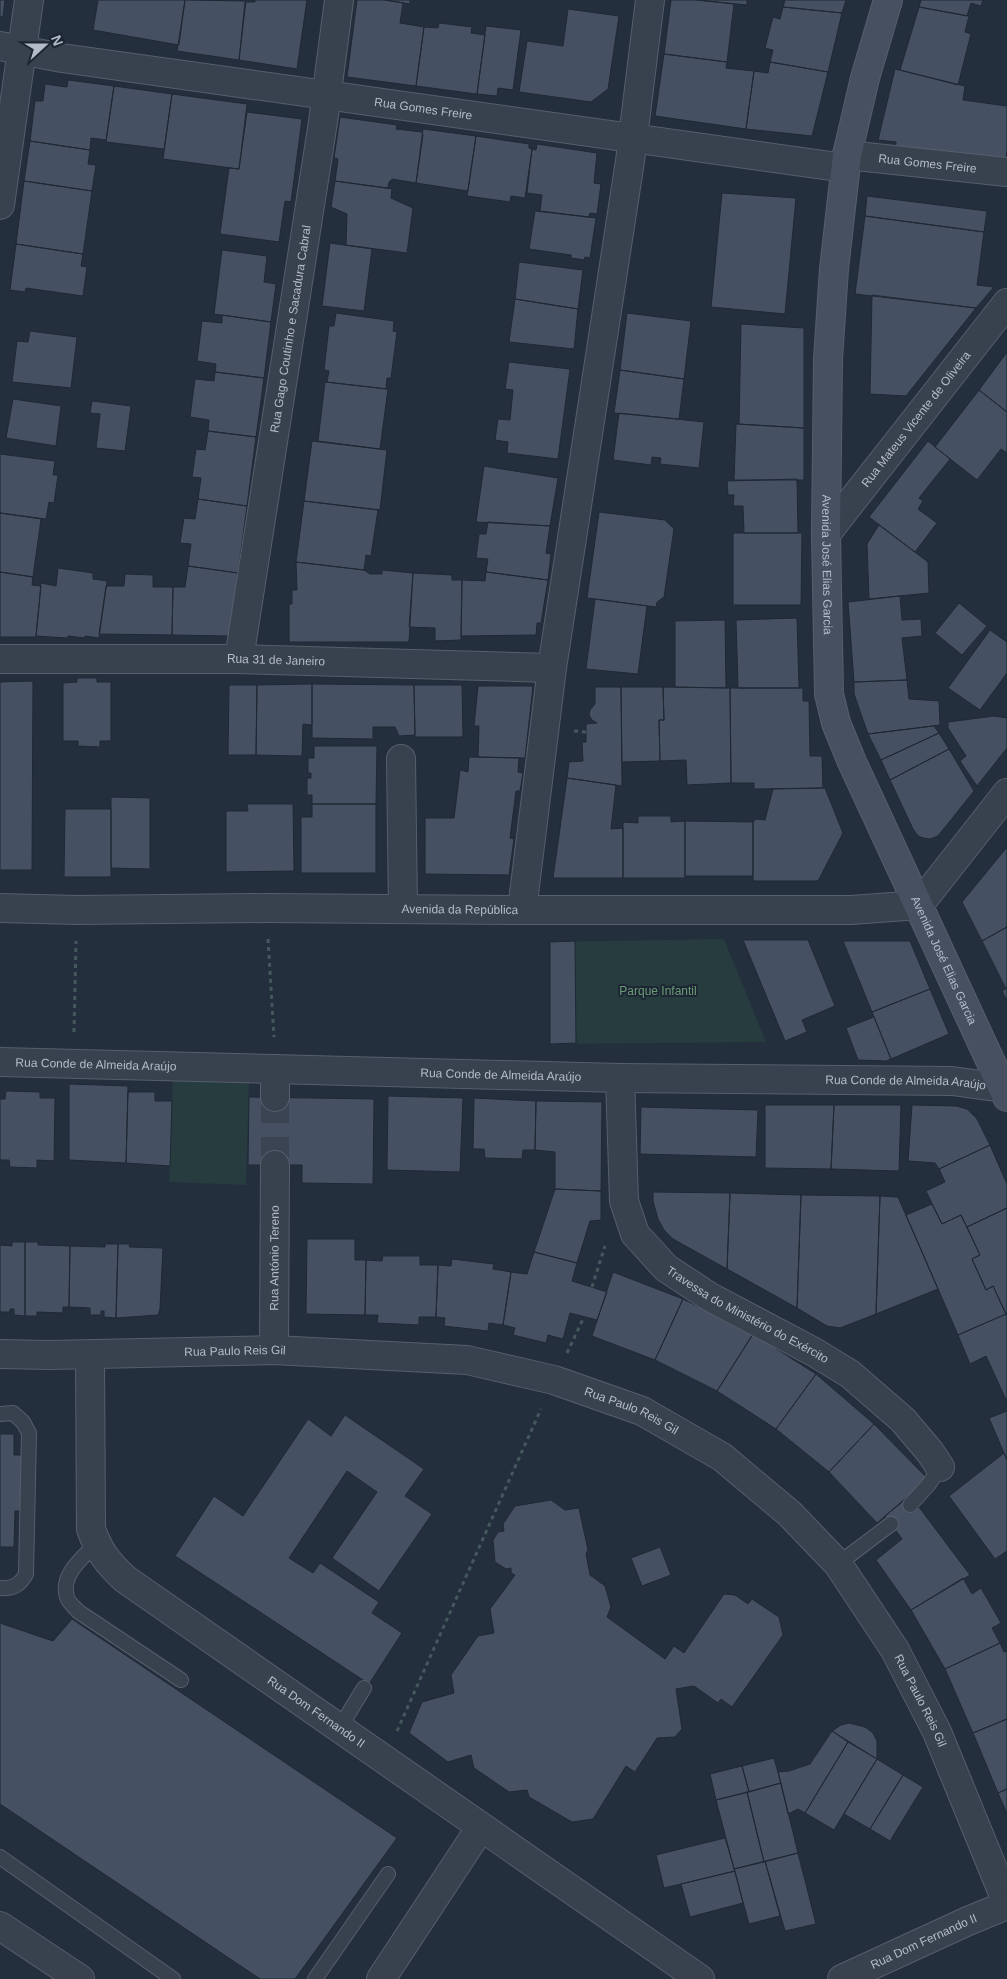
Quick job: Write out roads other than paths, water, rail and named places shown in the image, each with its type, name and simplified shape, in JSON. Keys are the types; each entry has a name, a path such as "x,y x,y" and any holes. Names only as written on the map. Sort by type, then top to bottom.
{"street":[{"path":"0,205 12,47 29,0"},
{"name":"Rua Gago Coutinho e Sacadura Cabral","path":"240,659 327,95 339,0"},
{"path":"522,910 552,668 634,137 650,0"},
{"name":"Avenida José Elias Garcia","path":"888,0 865,78 846,161 834,269 828,359 826,534 829,694 836,723 852,762 1005,1092"},
{"name":"Rua Gomes Freire","path":"12,47 72,59 634,137 846,161 1007,172"},
{"name":"Rua Mateus Vicente de Oliveira","path":"826,534 1007,303"},
{"name":"Rua 31 de Janeiro","path":"0,659 240,659 552,668"},
{"path":"401,759 403,909"},
{"path":"920,906 1007,793"},
{"name":"Avenida da República","path":"0,908 77,910 266,908 851,910 920,906"},
{"name":"Rua Conde de Almeida Araújo","path":"0,1062 620,1078 952,1081 1005,1092"},
{"path":"275,1069 275,1097"},
{"name":"Travessa do Ministério do Exército","path":"620,1078 624,1201 635,1234 666,1268 703,1292 805,1347 850,1374 903,1420 940,1467"},
{"name":"Rua António Tereno","path":"274,1350 275,1165"},
{"name":"Rua Paulo Reis Gil","path":"0,1354 90,1355 274,1350 468,1360 554,1380 642,1411 722,1457 790,1514 838,1564 895,1650 937,1732 1007,1904"},
{"name":"Rua Dom Fernando II","path":"90,1355 91,1529 96,1544 107,1562 126,1579 339,1729 700,1979"},
{"path":"381,1979 481,1827"},
{"name":"Rua Dom Fernando II","path":"842,1979 1007,1904"},
{"path":"0,1926 80,1979"}],"lane":[{"path":"0,1414 14,1414 23,1422 29,1433 26,1574 22,1581 12,1588 0,1588"},
{"name":"Travessa do Ministério do Exército","path":"910,1505 929,1484 940,1467"},
{"path":"838,1564 892,1524"},
{"path":"96,1544 71,1571 66,1584 67,1598 79,1612 181,1680"},
{"path":"339,1729 364,1688"},
{"path":"0,1857 173,1979"},
{"path":"315,1979 388,1874"}],"tunnel":[{"path":"275,1097 275,1165"}],"park label":[{"name":"Parque Infantil","path":"658,991"}]}
